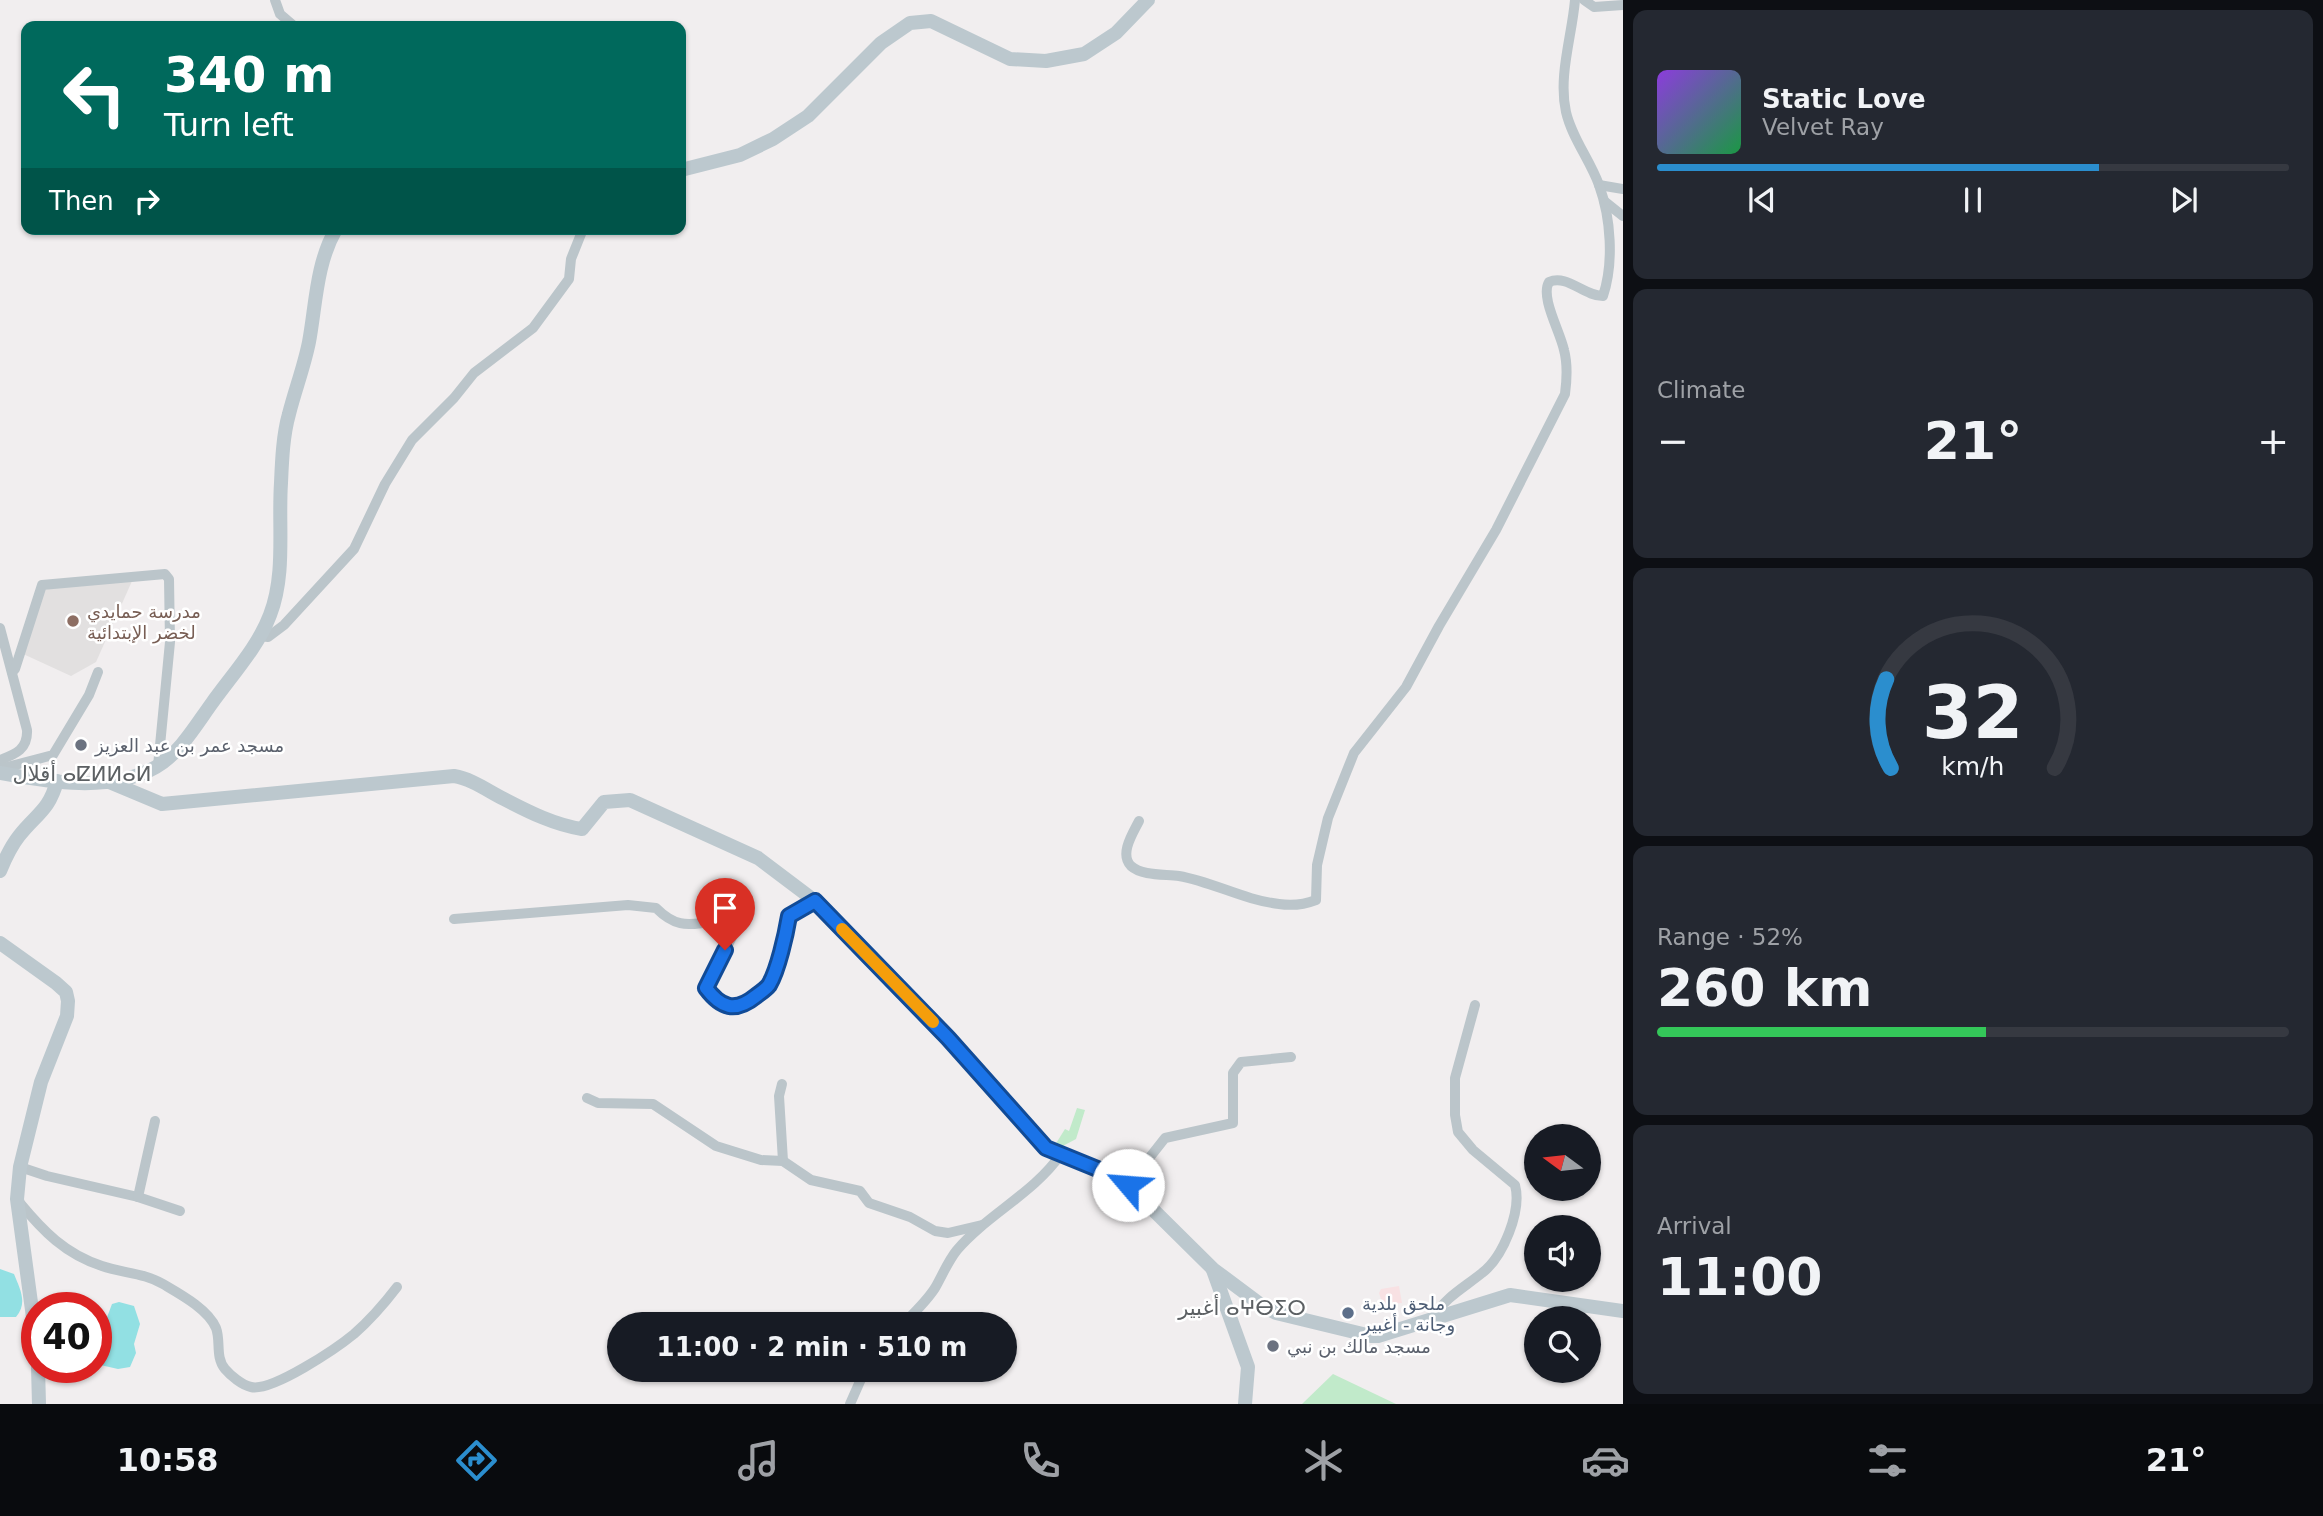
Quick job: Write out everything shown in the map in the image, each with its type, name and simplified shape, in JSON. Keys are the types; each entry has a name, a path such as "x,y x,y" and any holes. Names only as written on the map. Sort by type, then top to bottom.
{"street":[{"path":"275,0 280,14 288,21"},
{"path":"686,169 740,155 773,139 808,116 881,43 910,23 931,21 1010,59 1046,61 1084,54 1116,33 1148,0"},
{"path":"1139,821 1127,848 1126,858 1131,866 1141,871 1181,877 1256,900 1303,905 1316,900 1317,865 1328,818 1354,753 1366,734 1406,687 1439,625 1496,530 1565,394 1568,374 1565,352 1559,328 1545,296 1545,288 1549,282 1562,280 1588,293 1603,296 1607,284 1608,225 1604,201 1570,126 1563,88 1575,0"},
{"path":"1584,0 1594,7 1623,5"},
{"path":"1599,185 1623,189"},
{"path":"1604,201 1623,216"},
{"path":"0,771 40,781 107,781 128,780 158,766 188,738 260,636 270,615 278,582 281,484 288,416 309,344 319,272 333,235"},
{"path":"260,636 268,637 284,625 354,549 385,484 412,440 454,398 474,373 533,328 569,279 571,259 581,235"},
{"path":"12,673 42,585 165,575 169,579 170,642 158,766"},
{"path":"0,628 27,738 18,753 0,760"},
{"path":"0,771 53,755 89,695 98,672"},
{"path":"107,781 162,804 454,776 465,778 562,826 582,829 604,802 630,800 758,858 815,901 948,1038 1046,1148 1122,1179 1213,1269 1264,1307 1276,1313 1371,1336 1510,1295 1623,1311"},
{"path":"0,871 18,836 53,797 57,781"},
{"path":"454,919 628,905 656,908 667,919 682,925 723,922 734,927 735,931 706,988 715,1000 729,1007 746,1004 768,986 789,916 815,901"},
{"path":"0,943 66,992 68,1002 67,1016 41,1082 20,1167 17,1199 30,1292"},
{"path":"1434,1317 1447,1301 1485,1271 1502,1247 1514,1216 1517,1192 1512,1180 1473,1150 1458,1132 1455,1078 1475,1005"},
{"path":"1128,1185 1165,1138 1233,1123 1233,1073 1241,1062 1291,1057"},
{"path":"782,1084 779,1096 783,1161"},
{"path":"587,1098 598,1103 653,1104 716,1146 761,1160 783,1161 811,1180 860,1191 869,1203 910,1217 935,1231 948,1233 982,1225"},
{"path":"138,1196 155,1121"},
{"path":"916,1312 934,1289 956,1252 982,1225 1051,1168 1061,1154"},
{"path":"20,1167 47,1177 138,1196 180,1211"},
{"path":"17,1199 52,1239 74,1254 101,1266 160,1282 195,1306 208,1317 216,1329 220,1360 225,1370 251,1387 262,1387 285,1378 352,1335 397,1287"},
{"path":"1213,1269 1248,1367 1245,1404"},
{"path":"850,1404 860,1382"},
{"path":"38,1383 39,1404"}],"shaded area":[{"name":"مدرسة حمايدي لخضر الإبتدائية","path":"109,581 132,581 96,662 71,676 21,653 42,590"},
{"path":"1399,1286 1402,1303 1383,1305 1379,1293 1381,1289"}],"green space":[{"path":"1077,1108 1085,1110 1076,1139 1061,1147 1055,1145 1065,1129 1069,1131"},
{"path":"1333,1374 1396,1404 1302,1404"}],"water":[{"path":"0,1269 14,1274 21,1296 21,1309 16,1317 0,1317"},
{"path":"119,1302 134,1306 140,1324 134,1344 136,1353 130,1367 112,1368 112,1304"}],"slow traffic":[{"path":"842,929 933,1022"}],"place":[{"name":"مدرسة حمايدي لخضر الإبتدائية","path":"73,621"},
{"name":"مسجد عمر بن عبد العزيز","path":"81,745"},
{"name":"ملحق بلدية وجانة - أغبير","path":"1348,1313"},
{"name":"مسجد مالك بن نبي","path":"1273,1346"}],"district":[{"name":"أقلال ⴰⵇⵍⵍⴰⵍ","path":"82,774"},
{"name":"أغبير ⴰⵖⴱⵉⵔ","path":"1242,1308"}],"route":[{"path":"725,950 706,988 715,1000 729,1007 746,1004 768,986 789,916 815,901 948,1038 1046,1148 1122,1179 1128,1185"}]}
